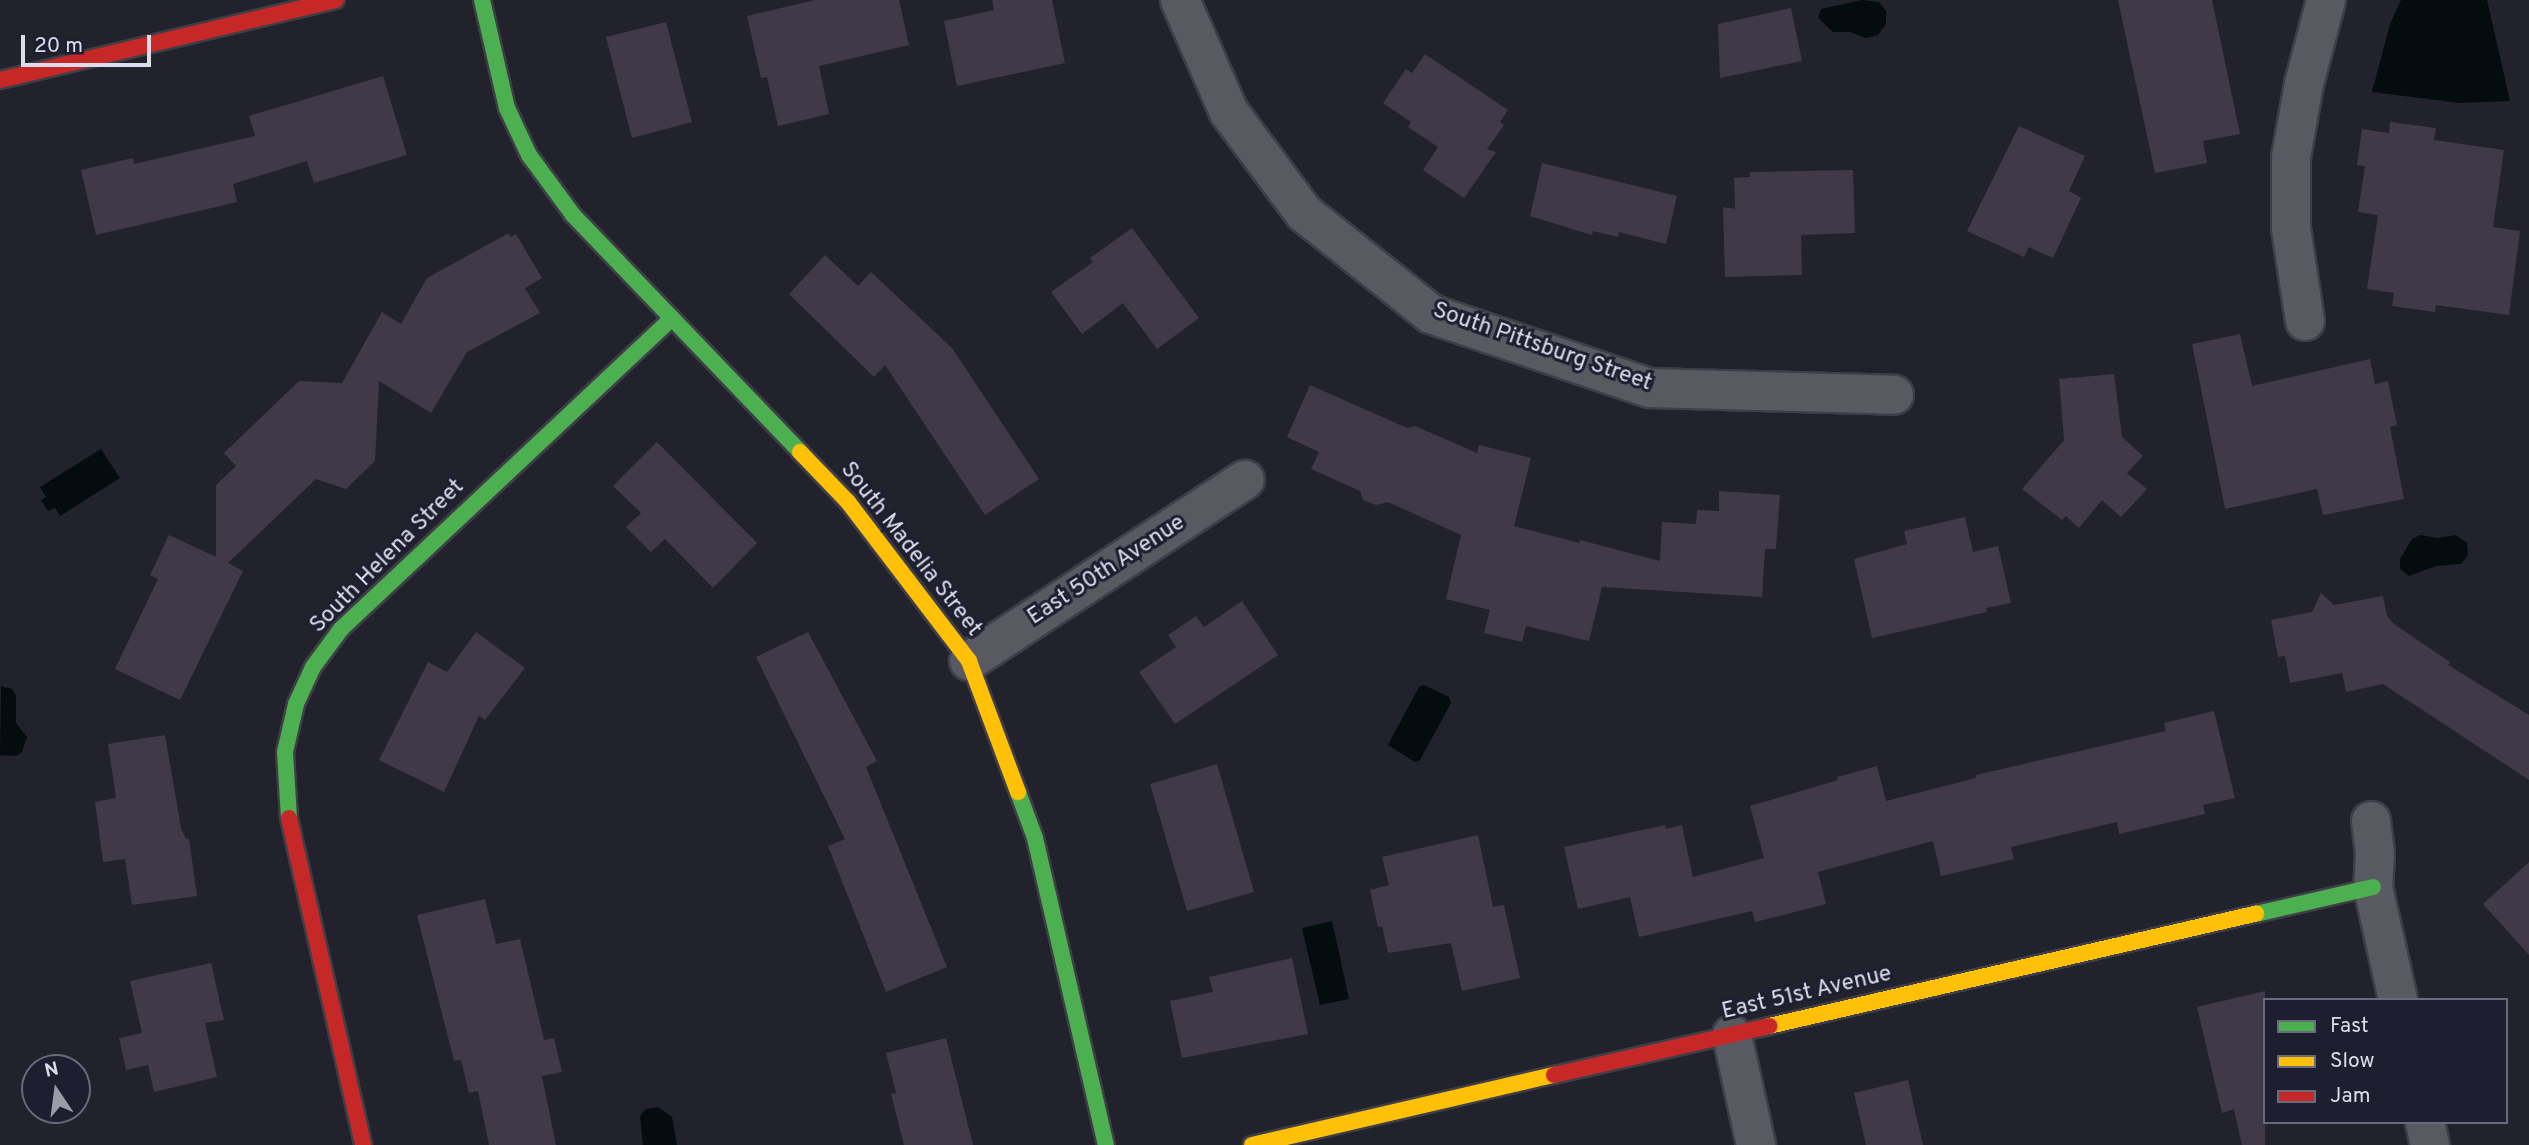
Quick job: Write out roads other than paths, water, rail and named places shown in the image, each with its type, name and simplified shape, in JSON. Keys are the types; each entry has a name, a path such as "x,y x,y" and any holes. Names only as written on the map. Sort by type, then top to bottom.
{"street":[{"path":"0,80 336,0"},
{"name":"South Madelia Street","path":"482,0 507,108 529,155 573,215 848,502 969,661 1035,838 1106,1145"},
{"name":"South Pittsburg Street","path":"1180,0 1228,112 1304,213 1431,314 1650,388 1894,395"},
{"path":"2305,321 2291,228 2291,157 2304,83 2326,0"},
{"name":"South Helena Street","path":"363,1145 287,807 285,752 296,704 313,667 341,629 671,318"},
{"name":"East 50th Avenue","path":"969,661 1245,480"},
{"path":"2371,821 2375,853 2373,887 2398,998"},
{"name":"East 51st Avenue","path":"1252,1145 2373,887"},
{"path":"1732,1035 1756,1145"},
{"path":"2425,1124 2430,1145"}]}
